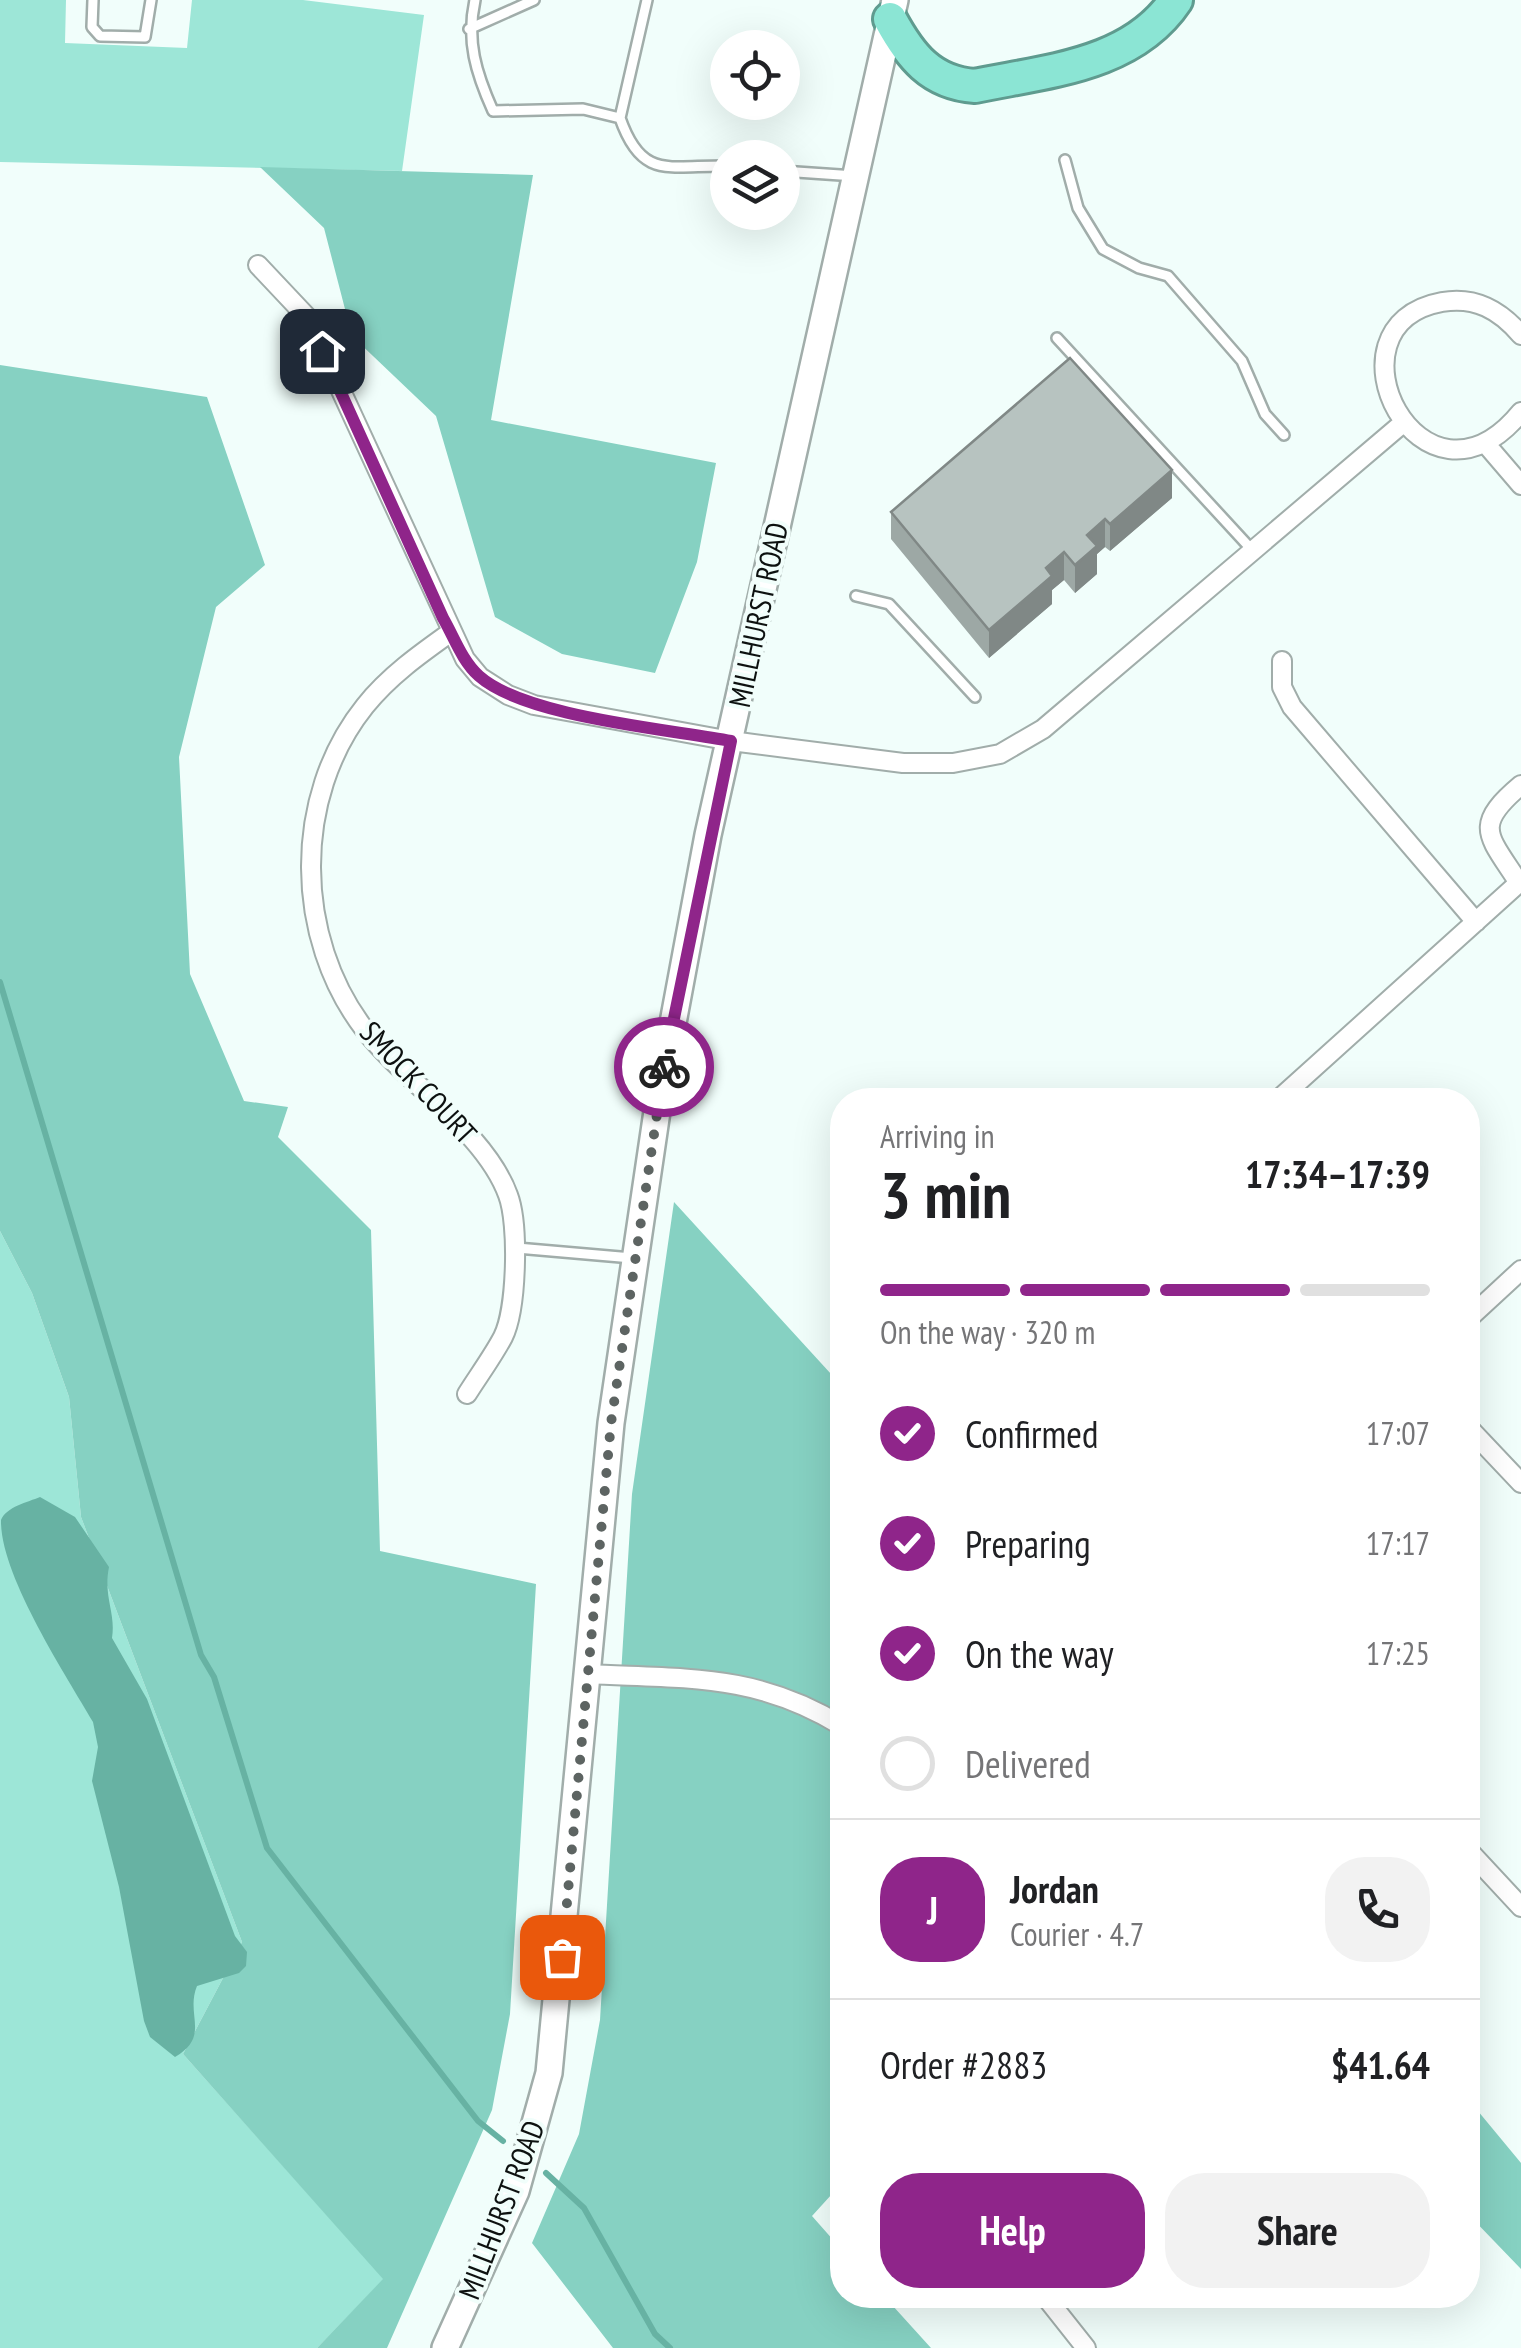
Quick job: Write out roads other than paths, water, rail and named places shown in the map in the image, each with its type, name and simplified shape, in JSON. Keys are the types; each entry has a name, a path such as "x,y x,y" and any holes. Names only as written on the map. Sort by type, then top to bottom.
{"highway":[{"path":"892,10 901,40 930,73 956,85 974,86 1116,52 1149,34 1176,0"}],"street":[{"name":"MILLHURST ROAD","path":"445,2348 522,2173 550,2073 609,1442 632,1258 679,982 892,10"},
{"path":"258,265 308,318 451,632 480,677 508,695 534,705 731,741 903,764 953,764 1000,754 1044,730 1403,423"},
{"path":"1519,328 1484,304 1458,300 1435,304 1414,314 1397,331 1387,352 1384,376 1388,399 1403,423 1438,445 1462,448 1485,443 1520,418"},
{"path":"1485,443 1521,484"},
{"name":"SMOCK COURT","path":"451,632 364,706 334,755 312,830 311,912 341,992 363,1028 485,1154 508,1193 517,1248 505,1333 467,1394"},
{"path":"1282,662 1282,687 1292,707 1476,922"},
{"path":"1291,1088 1520,882 1488,836 1487,823 1493,808 1521,785"},
{"path":"1480,1307 1521,1270"},
{"path":"1480,1439 1521,1482"},
{"path":"587,1674 741,1683 780,1694 830,1720"},
{"path":"1480,1863 1521,1907"},
{"path":"1054,2308 1086,2348"}],"lane":[{"path":"93,0 92,27 100,36 144,37 152,0"},
{"path":"475,0 469,28 472,54 493,112 583,109 620,118"},
{"path":"469,28 534,0"},
{"path":"647,0 620,118 631,150 650,164 710,166"},
{"path":"1064,160 1078,208 1103,250 1168,276 1242,361 1265,414 1284,435"},
{"path":"800,171 856,176"},
{"path":"1057,338 1252,551"},
{"path":"856,596 889,604 976,697"},
{"path":"517,1248 632,1258"}],"waterway":[{"path":"0,982 201,1655 214,1677 267,1848 478,2121 503,2141"},
{"path":"546,2173 584,2208 655,2334 670,2348"}]}
